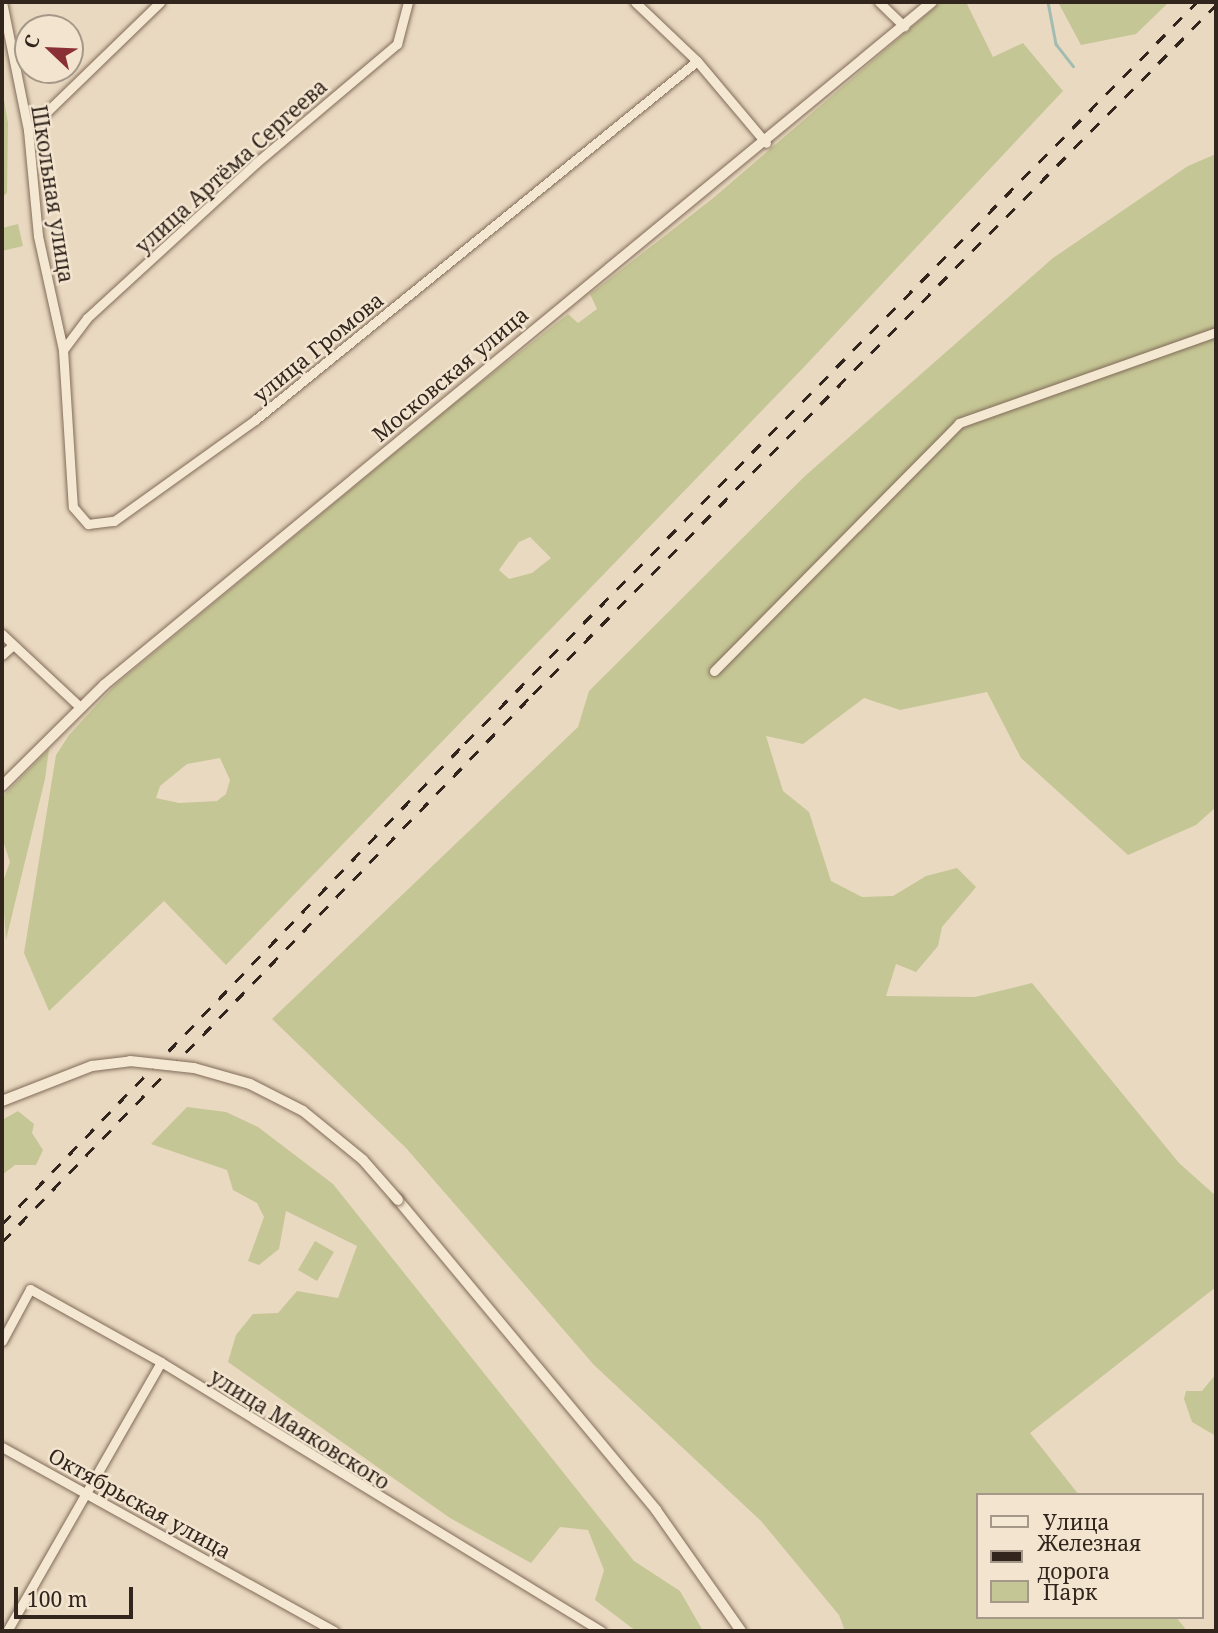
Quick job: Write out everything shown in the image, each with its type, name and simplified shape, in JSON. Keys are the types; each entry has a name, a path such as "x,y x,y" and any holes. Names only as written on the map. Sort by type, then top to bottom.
{"street":[{"name":"Школьная улица","path":"2,2 28,130 38,236 63,350"},
{"path":"28,130 160,2"},
{"name":"улица Артёма Сергеева","path":"63,350 87,318 256,163 397,44 408,2"},
{"path":"635,2 697,61 766,143"},
{"path":"879,2 904,26"},
{"name":"Московская улица","path":"2,786 80,707 489,363 766,143 932,2"},
{"name":"улица Громова","path":"63,350 73,507 88,524 114,521 256,420 697,61"},
{"path":"714,671 959,423 1216,332"},
{"path":"2,634 80,707"},
{"path":"2,654 13,645"},
{"path":"2,1101 92,1066 130,1061 194,1068 250,1084 303,1111 363,1160 398,1200 656,1510 741,1631"},
{"name":"улица Маяковского","path":"2,1341 30,1289 161,1362 601,1631"},
{"path":"6,1631 161,1362"},
{"name":"Октябрьская улица","path":"2,1447 334,1631"}],"green space":[{"path":"941,2 966,2 993,57 1023,43 1063,91 804,367 226,965 164,901 49,1011 24,953 56,755 69,735 114,686 456,402 568,314 578,323 597,309 590,294 712,199","holes":["530,537 551,558 532,573 509,579 499,570 519,542","220,758 230,780 226,794 217,801 179,803 156,798 160,786 187,764"]},
{"path":"1058,2 1169,2 1136,34 1081,45"},
{"path":"2,88 8,123 7,193 2,197"},
{"path":"1216,154 1216,807 1196,825 1128,855 1021,758 987,692 900,710 864,698 803,744 766,736 783,791 809,812 831,881 862,897 893,896 926,876 957,868 976,887 942,927 938,946 916,972 896,964 886,996 975,997 1032,983 1179,1163 1216,1196 1216,1287 1030,1433 1077,1493 976,1493 976,1619 1178,1619 1187,1631 845,1631 839,1615 761,1521 594,1365 406,1148 272,1019 578,727 589,691 805,476 1053,258 1188,166"},
{"path":"18,224 23,246 2,251 2,228"},
{"path":"49,749 45,779 6,940 2,884 10,862 2,838 2,797"},
{"path":"187,1107 226,1112 258,1127 333,1184 634,1561 680,1591 703,1631 636,1631 595,1600 604,1570 588,1530 560,1527 531,1563 450,1518 228,1362 236,1335 253,1314 278,1313 297,1291 338,1298 357,1246 286,1211 279,1249 259,1265 248,1261 264,1217 257,1203 233,1190 227,1170 151,1144"},
{"path":"18,1111 34,1124 32,1133 43,1150 36,1165 15,1165 2,1175 2,1120"},
{"path":"315,1241 334,1252 317,1281 298,1270"},
{"path":"1216,1374 1216,1436 1192,1422 1184,1399 1186,1391 1202,1391"}],"waterway":[{"path":"1048,2 1056,44 1073,66"}],"railway":[{"path":"2,1224 465,743 1197,2"},
{"path":"2,1242 533,694 1216,5"}]}
